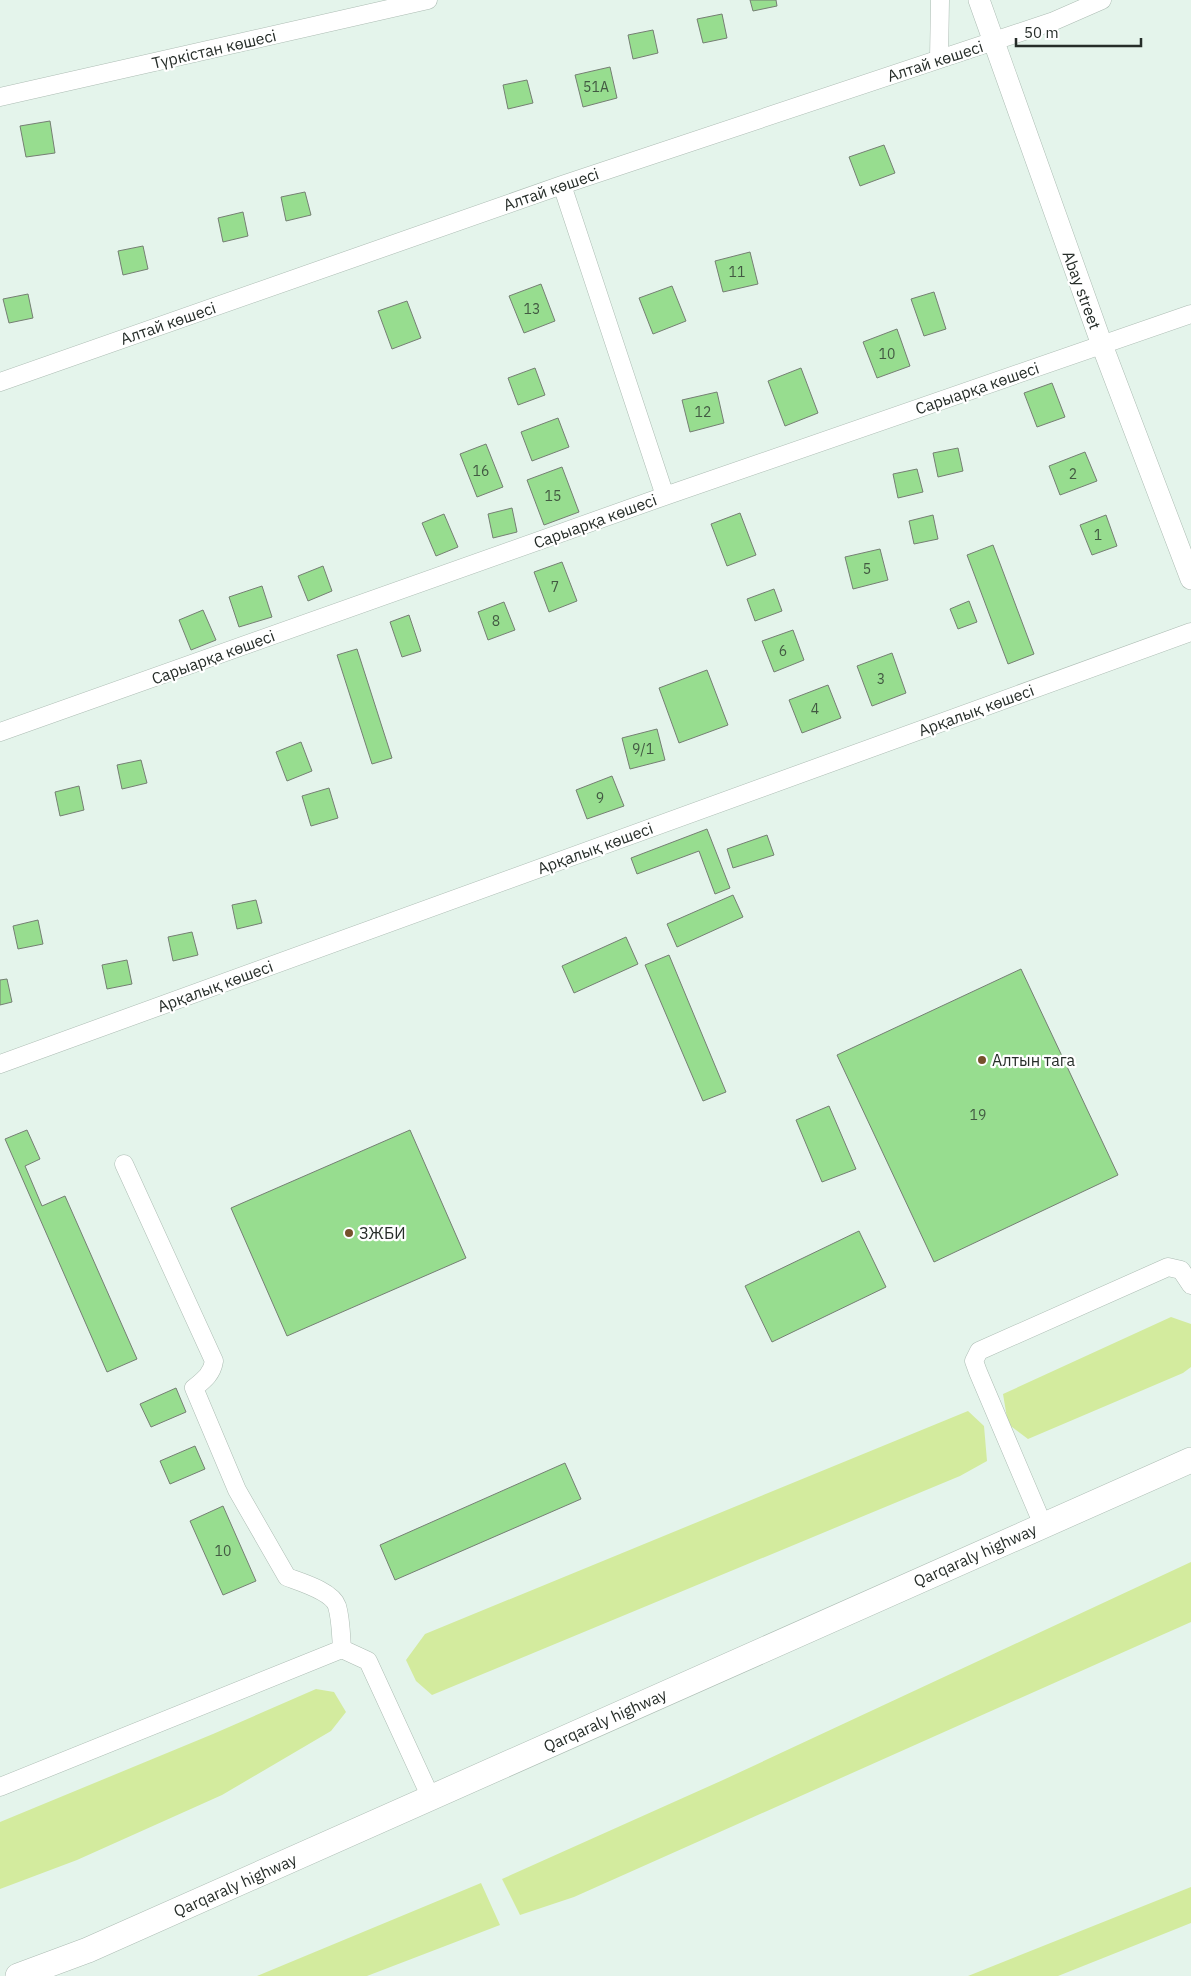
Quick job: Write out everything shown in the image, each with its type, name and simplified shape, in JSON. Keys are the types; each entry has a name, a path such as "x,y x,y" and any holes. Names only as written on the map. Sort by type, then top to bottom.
{"highway":[{"name":"Qarqaraly highway","path":"18,1976 88,1950 1191,1460"}],"main road":[{"name":"Abay street","path":"979,0 1102,345 1191,579"}],"street":[{"name":"Түркістан көшесі","path":"0,97 428,0"},
{"path":"939,60 940,0"},
{"name":"Алтай көшесі","path":"0,382 562,185 1054,21 1102,0"},
{"path":"562,185 665,496"},
{"name":"Сарыарқа көшесі","path":"0,732 665,496 1191,314"},
{"name":"Арқалық көшесі","path":"0,1064 1191,632"},
{"path":"124,1164 214,1361 212,1369 206,1378 194,1388 237,1490 286,1577 309,1585 324,1593 336,1604 342,1650"},
{"path":"1043,1525 978,1372 974,1361 979,1351 1168,1267 1181,1270 1191,1285"},
{"path":"0,1787 342,1650 368,1660 431,1798"}],"green space":[{"path":"1171,1317 1191,1324 1191,1367 1183,1373 1028,1439 1008,1424 1003,1394"},
{"path":"968,1411 984,1426 987,1461 960,1476 432,1695 416,1681 406,1660 425,1634"},
{"path":"1191,1562 1191,1622 574,1897 520,1915 502,1879 723,1780"},
{"path":"316,1689 334,1692 346,1712 331,1731 222,1795 77,1860 0,1889 0,1822 213,1734"},
{"path":"481,1883 500,1925 367,1976 257,1976"},
{"path":"1191,1887 1191,1923 1058,1976 968,1976"}],"building":[{"path":"750,0 776,0 777,6 753,11"},
{"path":"722,14 727,38 703,43 697,19"},
{"path":"653,30 658,53 633,59 628,35"},
{"path":"610,67 617,98 583,107 575,75"},
{"path":"527,80 533,103 508,109 503,85"},
{"path":"50,121 55,153 26,157 20,126"},
{"path":"884,145 895,173 860,186 849,157"},
{"path":"305,192 311,215 286,221 281,197"},
{"path":"243,212 248,236 223,242 218,218"},
{"path":"143,246 148,269 123,275 118,251"},
{"path":"750,252 758,284 723,292 715,261"},
{"path":"541,284 555,321 524,333 509,296"},
{"path":"672,286 686,321 653,334 639,298"},
{"path":"934,292 946,329 924,336 911,299"},
{"path":"28,294 33,318 9,323 3,299"},
{"path":"407,301 421,338 392,349 378,311"},
{"path":"897,329 910,366 877,378 863,342"},
{"path":"535,368 545,395 518,405 508,378"},
{"path":"801,368 818,413 785,426 768,381"},
{"path":"1052,383 1065,417 1037,427 1024,393"},
{"path":"717,392 724,423 690,432 682,400"},
{"path":"558,418 569,447 532,461 521,432"},
{"path":"486,444 503,487 477,497 460,454"},
{"path":"958,448 963,471 938,477 933,453"},
{"path":"1085,452 1097,481 1060,495 1049,466"},
{"path":"562,467 579,512 544,525 527,480"},
{"path":"917,469 923,492 898,498 893,474"},
{"path":"512,508 517,532 493,538 488,514"},
{"path":"740,513 756,555 727,566 711,524"},
{"path":"444,514 458,547 436,556 422,523"},
{"path":"933,515 938,539 914,544 909,521"},
{"path":"1106,515 1117,546 1092,555 1080,525"},
{"path":"993,545 1034,654 1008,664 967,555"},
{"path":"880,549 888,580 853,589 845,557"},
{"path":"562,562 577,601 549,612 534,572"},
{"path":"323,566 332,591 308,601 298,576"},
{"path":"262,586 272,617 239,627 229,597"},
{"path":"774,589 782,611 755,621 747,599"},
{"path":"969,601 977,622 958,629 950,609"},
{"path":"504,602 515,630 488,640 478,612"},
{"path":"203,610 216,640 191,650 179,620"},
{"path":"409,615 421,651 402,657 390,622"},
{"path":"793,630 804,660 774,672 762,641"},
{"path":"357,649 392,758 372,764 337,655"},
{"path":"892,653 906,693 872,706 857,666"},
{"path":"707,670 728,725 679,743 659,688"},
{"path":"828,685 841,718 802,733 789,700"},
{"path":"657,729 665,760 630,769 622,738"},
{"path":"301,742 312,771 287,781 276,752"},
{"path":"141,760 147,783 122,789 117,765"},
{"path":"612,776 624,806 587,819 576,790"},
{"path":"79,786 84,810 60,816 55,792"},
{"path":"329,788 338,818 311,826 302,796"},
{"path":"707,829 730,888 715,894 699,851 637,874 631,858"},
{"path":"767,835 774,855 733,868 727,849"},
{"path":"733,895 743,917 677,947 667,924"},
{"path":"256,900 262,923 237,929 232,905"},
{"path":"38,920 43,944 18,949 13,926"},
{"path":"192,932 198,955 173,961 168,937"},
{"path":"626,937 638,964 574,993 562,966"},
{"path":"669,955 726,1092 703,1101 645,965"},
{"path":"127,960 132,984 107,989 102,965"},
{"path":"1021,969 1118,1175 934,1262 837,1055"},
{"path":"7,979 12,1002 0,1005 0,980"},
{"path":"829,1106 856,1169 822,1182 796,1120"},
{"path":"27,1130 40,1159 25,1166 42,1206 65,1196 137,1359 107,1372 5,1139"},
{"name":"ЗЖБИ","path":"410,1130 466,1258 287,1336 231,1208"},
{"path":"859,1231 886,1287 772,1342 745,1286"},
{"path":"176,1388 186,1412 151,1427 140,1404"},
{"path":"195,1446 205,1469 170,1484 160,1461"},
{"path":"565,1463 581,1499 395,1580 380,1545"},
{"path":"223,1506 256,1581 223,1595 190,1521"}],"place":[{"name":"Алтын тага","path":"982,1060"},
{"name":"ЗЖБИ","path":"349,1233"}]}
